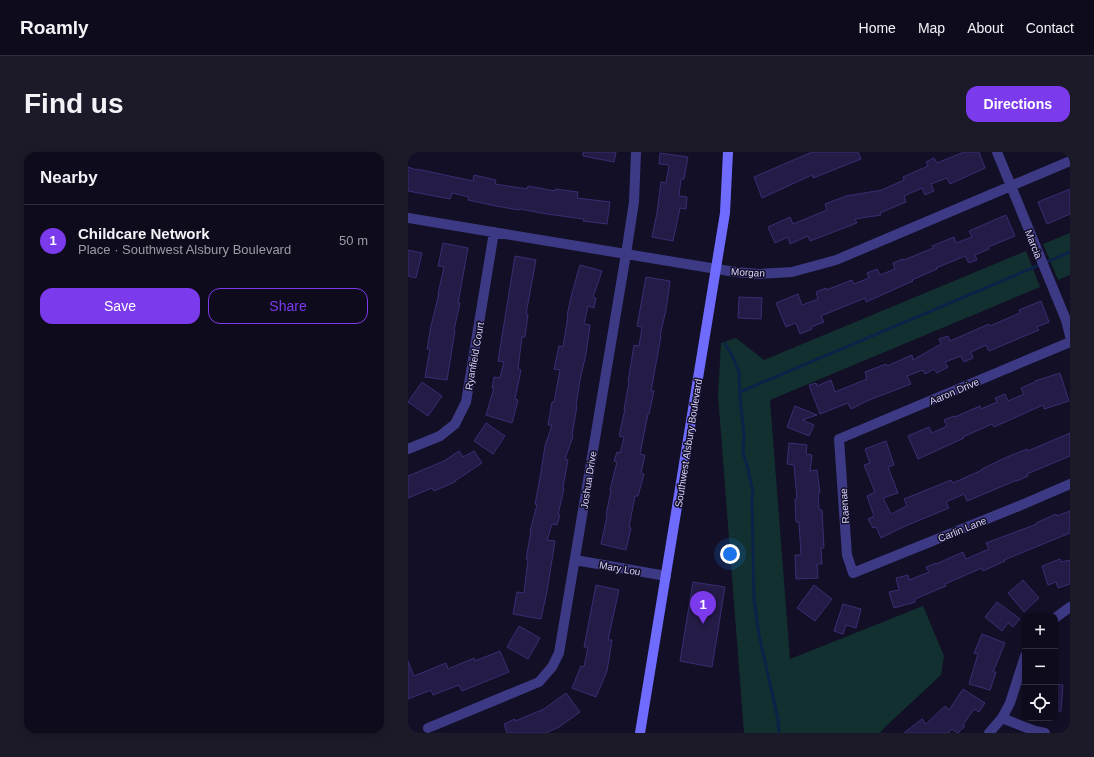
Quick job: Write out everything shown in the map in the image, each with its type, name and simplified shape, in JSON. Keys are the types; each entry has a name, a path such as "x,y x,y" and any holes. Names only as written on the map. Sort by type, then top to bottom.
{"main road":[{"name":"Southwest Alsbury Boulevard","path":"640,733 717,269 725,213 728,152"}],"street":[{"name":"Joshua Drive","path":"428,728 539,682 552,666 559,653 634,202 636,152"},
{"name":"Marcia","path":"996,152 1066,320 1070,336"},
{"name":"Morgan","path":"408,218 735,272 758,274 792,272 836,260 1070,161"},
{"name":"Ryanfield Court","path":"408,449 440,436 455,424 466,402 494,232"},
{"name":"Aaron Drive","path":"839,439 1070,342"},
{"name":"Raenae","path":"839,439 847,555 853,573"},
{"name":"Carlin Lane","path":"853,573 1070,484"},
{"name":"Mary Lou","path":"575,560 666,576"},
{"path":"1058,616 1070,607"},
{"path":"989,733 1002,718 1010,703 1022,665"},
{"path":"1002,718 1044,733"}],"green space":[{"path":"1070,233 1070,275 1058,280 1043,244"},
{"path":"1026,251 1040,287 770,400 790,659 923,606 944,656 941,675 880,733 744,733 718,395 721,343 736,338 764,360"}],"building":[{"path":"583,152 616,152 614,162 583,156"},
{"path":"812,152 858,152 861,159 813,178 812,175 762,198 754,177"},
{"path":"964,152 979,152 985,168 950,184 947,178 931,184 934,191 925,195 922,188 904,196 906,202 880,213 881,215 855,219 857,223 810,241 808,236 790,244 788,237 775,243 768,227 790,217 793,224 827,210 825,204 846,196 882,190 904,180 903,177 928,166 926,162 934,158 937,163"},
{"path":"660,153 688,157 684,179 681,179 679,196 687,197 686,209 680,208 673,241 652,237 661,182 666,183 669,165 659,164"},
{"path":"408,167 473,181 474,175 496,180 495,184 527,189 528,186 555,191 555,189 578,192 577,198 610,202 607,224 583,221 584,219 496,206 468,200 469,197 452,193 450,199 408,191"},
{"path":"1070,189 1070,214 1047,224 1038,202"},
{"path":"1006,215 1015,236 988,247 989,249 975,255 977,260 969,263 965,256 936,268 937,269 912,280 913,281 866,302 865,298 821,316 824,322 811,327 812,329 800,334 796,323 786,327 776,303 798,294 802,305 818,299 816,292 826,288 826,290 852,280 854,284 869,278 867,273 877,269 880,275 895,269 893,263 933,248 932,246 954,237 956,243 972,237 969,231"},
{"path":"443,243 468,248 458,303 460,303 454,330 447,380 425,377 430,349 427,349 444,267 438,266"},
{"path":"408,250 422,253 416,278 408,276"},
{"path":"515,256 536,260 526,314 528,314 525,337 522,337 518,369 521,370 515,399 518,400 512,423 486,415 494,388 492,388 494,377 500,378 504,362 498,361"},
{"path":"580,265 602,271 593,297 596,298 594,308 588,306 584,324 590,325 586,354 580,380 573,436 565,459 568,460 558,515 560,515 557,525 552,524 547,540 555,541 541,619 513,614 517,592 524,593 528,559 526,559 530,531 537,505 535,504 545,446 552,425 548,425 560,370 554,369 559,346 563,347 567,315"},
{"path":"646,277 670,281 651,391 654,391 640,454 645,455 641,473 644,474 638,496 635,496 629,527 631,528 626,550 601,544 607,516 610,490 617,462 614,461 617,452 620,453 624,437 619,436 625,409 634,345 639,346 642,327 637,326"},
{"path":"739,297 762,298 761,319 738,318"},
{"path":"1041,301 1049,322 1037,327 1039,330 989,351 986,345 971,352 973,358 964,362 961,356 945,362 948,367 937,373 934,369 925,374 923,370 907,376 911,384 869,400 851,409 848,403 820,414 809,385 816,383 817,386 831,380 835,392 867,379 865,372 886,364 887,366 912,355 913,360 941,344 939,339 948,336 950,341 989,324 990,326 1020,313 1019,310"},
{"path":"1060,373 1069,401 1044,409 1043,405 994,427 992,424 918,459 908,436 929,427 932,433 947,426 944,420 980,406 981,409 997,402 995,398 1005,394 1008,401 1024,394 1021,388 1035,381"},
{"path":"422,382 442,396 428,416 408,402"},
{"path":"795,406 817,415 802,420 814,425 809,436 787,427"},
{"path":"486,423 505,436 493,454 474,441"},
{"path":"1070,433 1070,456 1027,474 1028,476 1017,481 967,501 964,494 946,502 949,508 881,538 876,527 873,528 868,519 874,516 867,496 875,492 864,465 870,463 865,449 886,441 894,465 888,467 898,493 883,498 891,514 907,506 904,499 951,480 953,483 1007,457 1027,449 1028,451"},
{"path":"789,443 807,445 806,454 812,455 810,471 817,470 820,493 818,493 819,510 822,510 824,548 821,548 822,564 817,564 818,578 796,579 795,555 801,555 799,522 796,522 795,499 797,499 794,465 787,464"},
{"path":"459,451 463,457 474,451 482,463 455,482 434,491 432,488 408,498 408,476 444,461"},
{"path":"1070,511 1070,533 1004,560 1005,561 983,571 982,568 945,584 946,586 915,599 915,602 894,608 889,592 899,590 896,578 908,575 909,580 929,572 926,567 963,552 966,559 989,549 986,543 1037,524 1036,523 1056,514 1057,516"},
{"path":"1060,559 1061,562 1070,560 1070,584 1058,588 1056,582 1048,585 1042,566"},
{"path":"1023,580 1039,598 1024,612 1008,593"},
{"path":"693,582 725,587 712,667 680,661"},
{"path":"596,585 619,590 608,640 612,640 607,671 596,697 572,688 581,666 584,667 588,647 584,647"},
{"path":"814,585 832,599 815,621 797,608"},
{"path":"997,602 1020,619 1013,627 1008,623 1002,631 985,617"},
{"path":"843,604 861,609 856,628 846,625 843,634 834,631"},
{"path":"519,626 540,638 528,659 507,647"},
{"path":"982,634 1005,643 993,672 996,672 990,690 969,684 978,654 974,653"},
{"path":"500,651 509,672 462,691 459,685 433,695 431,690 408,699 408,661 414,676 446,663 448,669 474,658 475,661"},
{"path":"1058,684 1063,685 1061,711 1058,711"},
{"path":"963,689 985,703 979,712 974,709 963,725 965,726 958,733 952,729 948,733 904,733 922,719 926,724 945,706 949,710"},
{"path":"566,693 580,712 559,727 546,733 507,733 504,724 544,709"}],"waterway":[{"path":"740,392 1070,252"},
{"path":"725,344 732,355 739,372 744,435 743,452 753,493 754,600 759,635 778,719 779,733"}],"place":[{"name":"Childcare Network","path":"703,624"}]}
